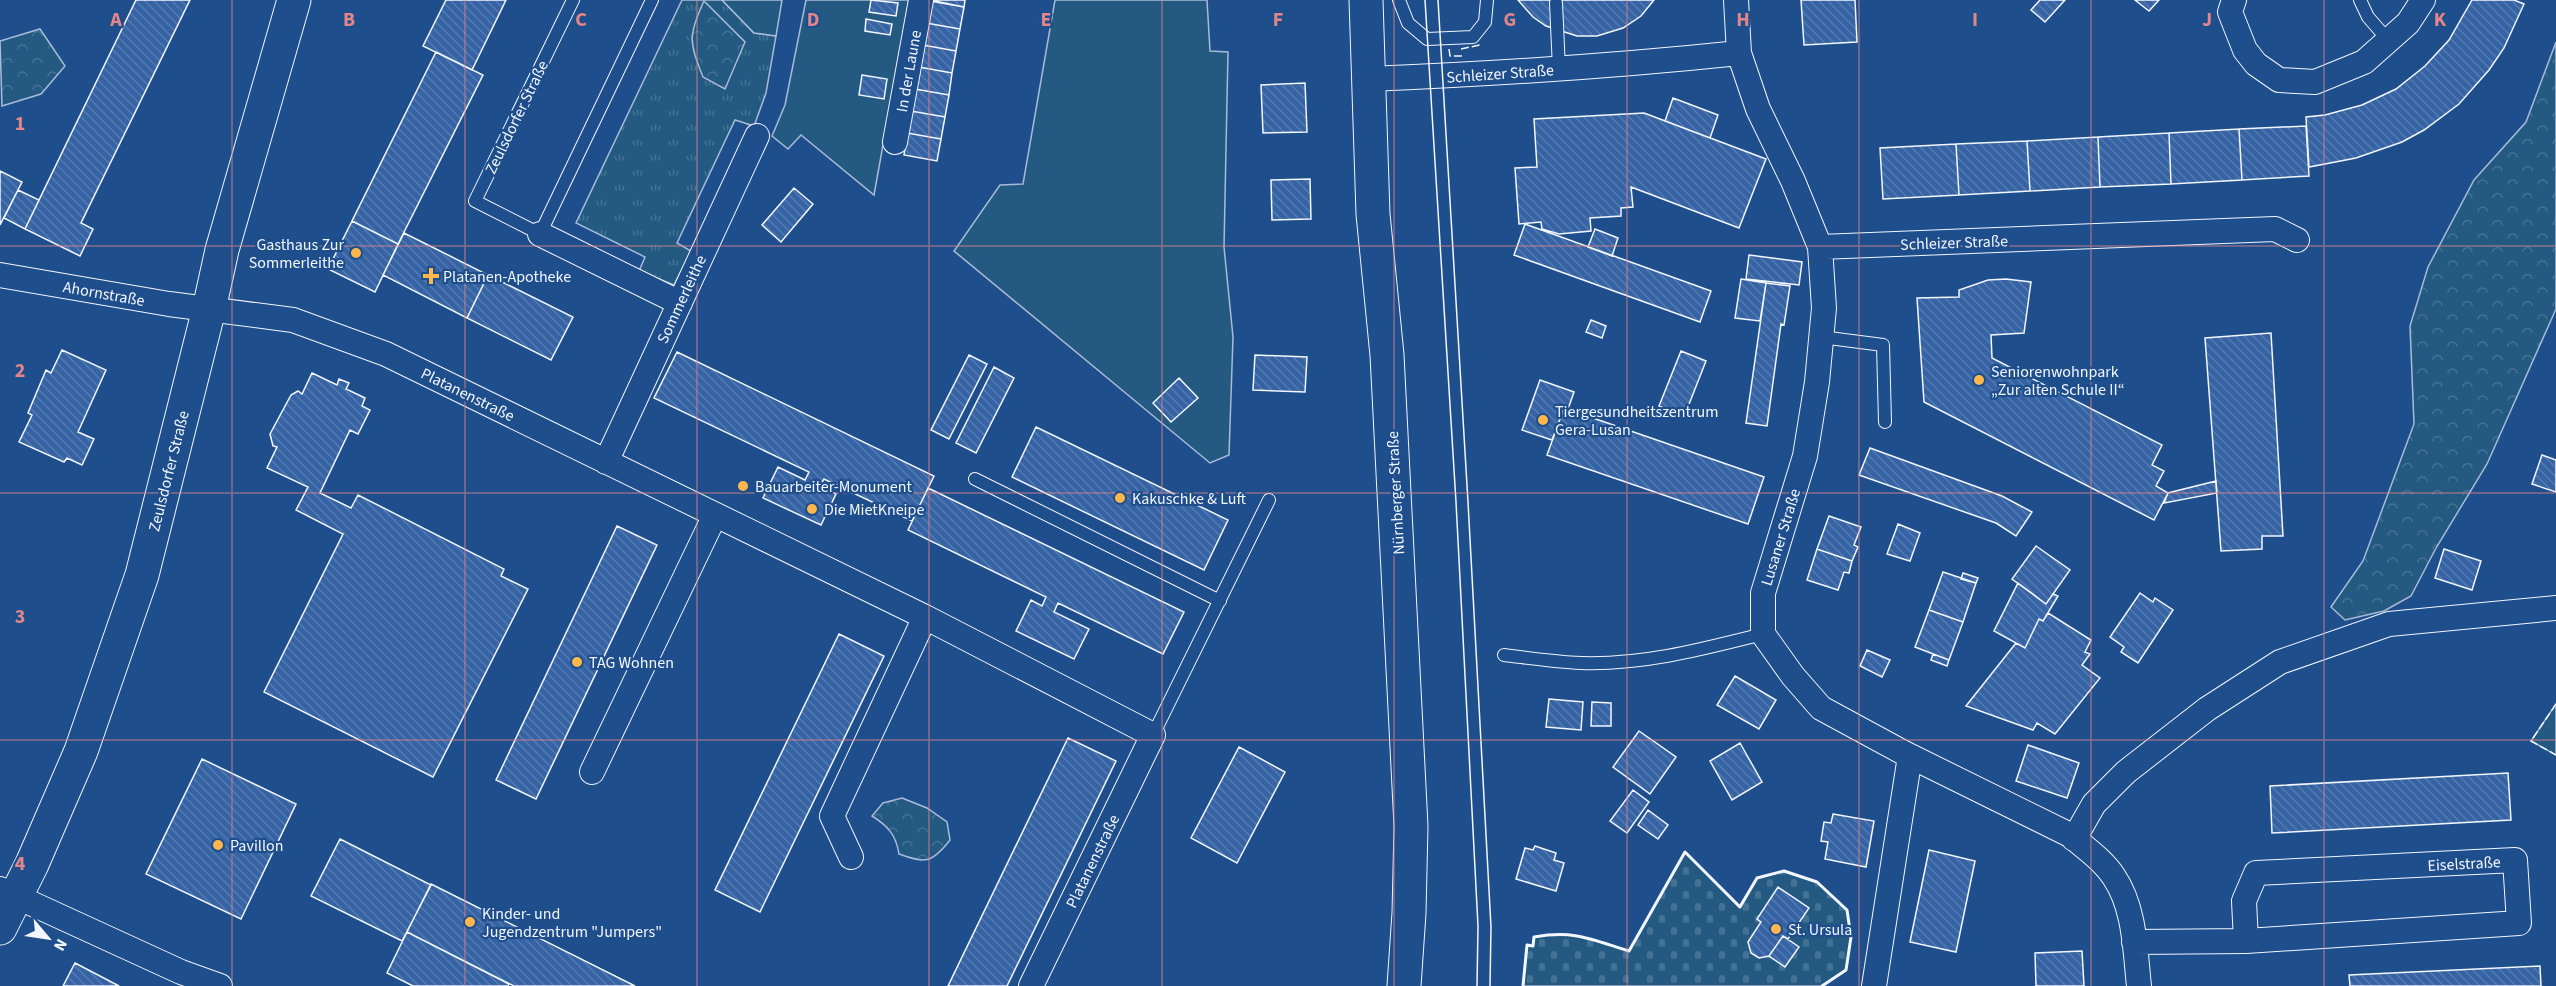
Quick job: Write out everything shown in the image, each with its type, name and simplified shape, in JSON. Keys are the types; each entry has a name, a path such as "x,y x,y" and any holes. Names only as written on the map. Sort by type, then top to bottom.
{"main road":[{"name":"Zeulsdorfer Straße","path":"0,928 8,893 81,751 142,575 222,250 294,0"},
{"name":"Nürnberger Straße","path":"1366,0 1374,214 1388,355 1410,802 1409,913 1404,986"}],"street":[{"name":"In der Laune","path":"895,142 921,0"},
{"path":"1736,0 1739,53 1758,108 1793,180 1820,247"},
{"path":"2234,0 2230,12 2245,50 2256,64 2279,80 2315,82 2364,62 2408,23 2424,0"},
{"name":"Schleizer Straße","path":"1368,80 1471,76 1632,64 1739,53"},
{"name":"Sommerleithe","path":"606,462 757,136"},
{"name":"Schleizer Straße","path":"1820,247 2275,229 2297,240"},
{"name":"Zeulsdorfer Straße","path":"540,234 680,303"},
{"name":"Lusaner Straße","path":"1763,634 1763,593 1805,456 1817,382 1824,308 1820,247"},
{"name":"Ahornstraße","path":"0,275 209,309"},
{"name":"Platanenstraße","path":"209,309 292,320 386,354 925,617 1153,735 1031,986"},
{"path":"592,772 715,515"},
{"path":"2074,838 2094,804 2126,772 2206,709 2280,662 2389,624 2556,609"},
{"path":"851,857 832,816 925,617"},
{"path":"1763,634 1793,676 1821,708 1910,756 2074,838 2090,851 2114,877 2130,912 2139,986"},
{"path":"1874,986 1910,756"},
{"name":"Eiselstraße","path":"2134,942 2246,940 2518,923 2515,860 2256,873 2244,901 2246,940"},
{"path":"8,893 181,972 220,986"}],"lane":[{"name":"Zeulsdorfer Straße","path":"540,234 475,201 573,0"},
{"path":"540,234 652,0"},
{"path":"1399,0 1408,23 1427,39 1439,39 1473,37 1485,22 1487,0"},
{"path":"2360,0 2368,17 2389,41"},
{"path":"1556,3 1559,69"},
{"path":"1821,337 1883,345 1885,422"},
{"path":"975,479 1220,601"},
{"name":"Platanenstraße","path":"1153,735 1269,500"},
{"path":"1504,655 1581,663 1627,662 1683,654 1763,634"}],"green space":[{"path":"682,0 722,0 754,33 776,36 766,93 754,126 735,120 677,243 691,251 674,285 639,271 645,257 576,223"},
{"path":"722,0 782,0 776,36 754,33"},
{"path":"806,0 909,0 874,195 801,135 788,149 772,136 785,105"},
{"path":"1055,0 1207,0 1210,51 1228,52 1224,247 1233,337 1229,455 1210,463 954,251 1000,185 1023,184"},
{"path":"704,1 745,42 725,89 703,77 693,47 695,22"},
{"path":"40,29 65,66 41,94 2,106 0,41"},
{"path":"2556,42 2556,309 2487,464 2436,548 2411,596 2384,611 2345,620 2331,607 2363,561 2414,424 2410,326 2428,267 2474,180 2526,122"},
{"path":"2556,704 2556,755 2531,741"},
{"path":"902,798 927,808 947,822 950,840 933,857 922,860 899,854 896,841 890,832 883,823 872,816 883,803"},
{"path":"1685,852 1739,907 1757,878 1784,871 1817,882 1847,910 1851,937 1846,970 1822,986 1523,986 1527,945 1533,946 1534,937 1572,935 1593,939 1629,951"}],"building":[{"path":"136,0 190,0 81,223 93,229 80,256 25,229"},
{"path":"446,0 506,0 472,70 423,46"},
{"path":"871,0 898,3 896,16 869,12"},
{"path":"930,0 965,0 964,7"},
{"path":"1518,0 1654,0 1641,16 1623,28 1597,36 1577,36 1546,26 1533,17"},
{"path":"1801,0 1855,0 1857,42 1804,45"},
{"path":"2040,0 2065,0 2045,22 2031,10"},
{"path":"2135,0 2159,0 2149,11"},
{"path":"2472,0 2514,0 2524,4 2504,48 2489,70 2459,104 2424,130 2402,142 2356,158 2309,167 2306,117 2325,115 2362,105 2396,89 2425,66 2449,40"},
{"path":"930,1 964,7 960,29 926,23"},
{"path":"866,19 892,24 890,35 865,31"},
{"path":"926,23 960,29 956,51 923,45"},
{"path":"923,45 956,51 952,73 919,67"},
{"path":"436,52 483,75 398,244 352,221"},
{"path":"919,67 952,73 949,95 915,89"},
{"path":"862,75 887,79 884,99 859,95"},
{"path":"1305,83 1307,132 1263,133 1261,85"},
{"path":"915,89 949,95 945,117 911,111"},
{"path":"1673,98 1718,115 1710,138 1665,121"},
{"path":"911,111 945,117 941,139 907,133"},
{"path":"1644,113 1766,159 1739,228 1631,187 1633,207 1621,208 1621,216 1590,218 1591,231 1559,234 1542,229 1541,222 1519,224 1515,168 1537,167 1534,119"},
{"path":"2306,126 2309,176 2242,180 2239,129"},
{"path":"2239,129 2242,180 2171,184 2169,133"},
{"path":"907,133 941,139 937,161 904,155"},
{"path":"2169,133 2171,184 2100,187 2098,137"},
{"path":"2098,137 2100,187 2030,191 2027,141"},
{"path":"2027,141 2030,191 1959,195 1956,144"},
{"path":"1956,144 1959,195 1883,199 1880,148"},
{"path":"0,171 22,182 0,225"},
{"path":"1310,179 1311,219 1272,220 1271,180"},
{"path":"794,188 813,204 781,242 762,225"},
{"path":"18,190 39,200 25,229 4,218"},
{"path":"352,221 398,244 375,292 328,269"},
{"path":"1525,224 1711,291 1700,322 1514,255"},
{"path":"1595,229 1618,238 1612,256 1588,247"},
{"path":"404,233 488,275 467,318 383,275"},
{"path":"1749,255 1802,262 1799,285 1746,279"},
{"path":"488,275 573,317 551,360 467,318"},
{"path":"1741,279 1766,283 1760,321 1735,318"},
{"name":"Seniorenwohnpark „Zur alten Schule II“","path":"2006,279 2031,282 2024,333 1991,335 1992,358 2162,445 2152,465 2164,471 2156,486 2168,493 2154,520 1924,402 1917,298 1959,297 1959,290 1988,280"},
{"path":"1766,283 1790,286 1784,325 1781,324 1767,426 1746,423"},
{"path":"1591,320 1606,326 1602,338 1586,332"},
{"path":"2271,333 2283,536 2262,536 2262,549 2221,551 2205,338"},
{"path":"62,350 106,370 78,432 94,439 82,465 67,458 64,462 19,442 32,415 28,413 46,370 51,373"},
{"path":"1681,351 1706,361 1684,417 1659,406"},
{"path":"677,352 934,476 912,521 824,479 820,486 836,494 821,525 763,498 778,467 805,480 809,472 654,398"},
{"path":"969,355 987,364 949,439 931,430"},
{"path":"1255,355 1307,357 1305,392 1253,390"},
{"path":"994,367 1014,378 976,453 956,443"},
{"path":"312,373 337,385 339,379 349,383 346,389 365,398 362,406 370,410 358,434 350,430 320,493 351,508 358,495 504,569 501,576 528,589 433,777 264,692 343,534 296,510 308,487 267,468 277,447 273,446 270,434 291,395 298,391 302,394"},
{"path":"1179,378 1198,398 1171,422 1153,403"},
{"name":"Tiergesundheitszentrum Gera-Lusan","path":"1540,380 1574,392 1568,409 1564,408 1552,440 1522,430"},
{"path":"1564,408 1764,477 1748,524 1547,455"},
{"name":"Kakuschke & Luft","path":"1036,427 1228,520 1204,570 1012,477"},
{"path":"1870,448 2002,496 2032,512 2016,536 1996,523 1859,475"},
{"path":"2542,455 2556,460 2556,492 2532,484"},
{"path":"2216,481 2217,493 2164,503 2168,493"},
{"path":"928,488 1184,612 1163,654 1058,603 1054,612 1089,629 1074,659 1016,631 1031,600 1042,606 1046,597 908,530"},
{"path":"1829,516 1861,527 1854,545 1858,547 1852,561 1817,549"},
{"path":"1898,524 1920,533 1910,561 1887,554"},
{"name":"TAG Wohnen","path":"617,526 657,545 536,799 496,780"},
{"path":"2036,546 2070,570 2046,604 2012,579"},
{"path":"1817,549 1852,561 1849,573 1844,572 1838,590 1807,580"},
{"path":"2444,549 2481,561 2472,590 2435,578"},
{"path":"1943,572 1976,583 1963,622 1929,610"},
{"path":"1963,573 1978,578 1976,583 1961,579"},
{"path":"2018,583 2046,604 2053,594 2058,596 2043,621 2039,619 2025,648 1994,631"},
{"path":"2140,593 2153,602 2155,598 2173,610 2138,663 2121,652 2124,647 2110,637"},
{"path":"1929,610 1963,622 1949,660 1915,647"},
{"path":"2048,613 2091,640 2085,652 2090,654 2082,665 2100,678 2055,734 2037,723 2033,730 1966,706 2016,643 2025,648 2039,619 2043,621"},
{"path":"839,634 884,656 760,912 715,890"},
{"path":"1867,650 1890,660 1882,677 1860,666"},
{"path":"1933,654 1949,660 1947,666 1931,660"},
{"path":"1735,676 1776,700 1759,729 1717,705"},
{"path":"1549,699 1583,702 1581,730 1546,727"},
{"path":"1592,702 1611,703 1611,726 1591,726"},
{"path":"1639,731 1676,757 1650,794 1613,767"},
{"path":"1068,738 1116,761 1007,986 948,986"},
{"path":"1740,743 1762,782 1732,800 1710,761"},
{"path":"2028,745 2079,763 2067,798 2016,781"},
{"path":"1239,747 1285,772 1237,863 1191,838"},
{"name":"Pavillon","path":"202,759 296,804 241,919 146,874"},
{"path":"2508,773 2511,820 2272,833 2270,786"},
{"path":"1633,790 1649,802 1627,833 1610,821"},
{"path":"1648,810 1668,825 1658,839 1638,825"},
{"path":"1833,814 1874,821 1866,867 1825,859 1828,842 1821,841 1824,822 1831,823"},
{"path":"340,839 431,885 402,941 311,896"},
{"path":"1535,846 1556,853 1554,860 1564,863 1556,891 1516,879 1525,848 1533,850"},
{"path":"1929,850 1975,861 1956,952 1910,942"},
{"path":"431,884 635,986 514,986 407,932"},
{"name":"St. Ursula","path":"1778,887 1809,908 1788,939 1783,936 1769,956 1759,958 1751,953 1748,942 1761,922 1757,919"},
{"path":"407,932 509,984 508,986 413,986 387,973"},
{"path":"1783,936 1799,947 1785,967 1769,956"},
{"path":"2082,951 2084,986 2036,986 2035,953"},
{"path":"75,963 119,986 63,986"},
{"path":"2540,966 2541,986 2350,986 2349,975"}],"tram line":[{"path":"1425,0 1456,502 1478,926 1477,986"},
{"path":"1438,0 1491,927 1490,986"}],"fence":[{"path":"1461,49 1480,45"},
{"path":"1449,49 1450,56 1464,56"},
{"path":"2556,704 2531,741 2556,755"}],"wall":[{"path":"1523,986 1527,945 1533,946 1534,937 1572,935 1593,939 1629,951 1685,852 1740,907 1757,878 1784,871 1817,882 1847,910 1851,937 1846,970 1822,986"}],"place":[{"name":"Gasthaus Zur Sommerleithe","path":"356,253"},
{"name":"Platanen-Apotheke","path":"431,276"},
{"name":"Seniorenwohnpark „Zur alten Schule II“","path":"1979,380"},
{"name":"Tiergesundheitszentrum Gera-Lusan","path":"1543,420"},
{"name":"Bauarbeiter-Monument","path":"743,486"},
{"name":"Kakuschke & Luft","path":"1120,498"},
{"name":"Die MietKneipe","path":"812,509"},
{"name":"TAG Wohnen","path":"577,662"},
{"name":"Pavillon","path":"218,845"},
{"name":"Kinder- und Jugendzentrum \"Jumpers\"","path":"470,922"},
{"name":"St. Ursula","path":"1776,929"}]}
